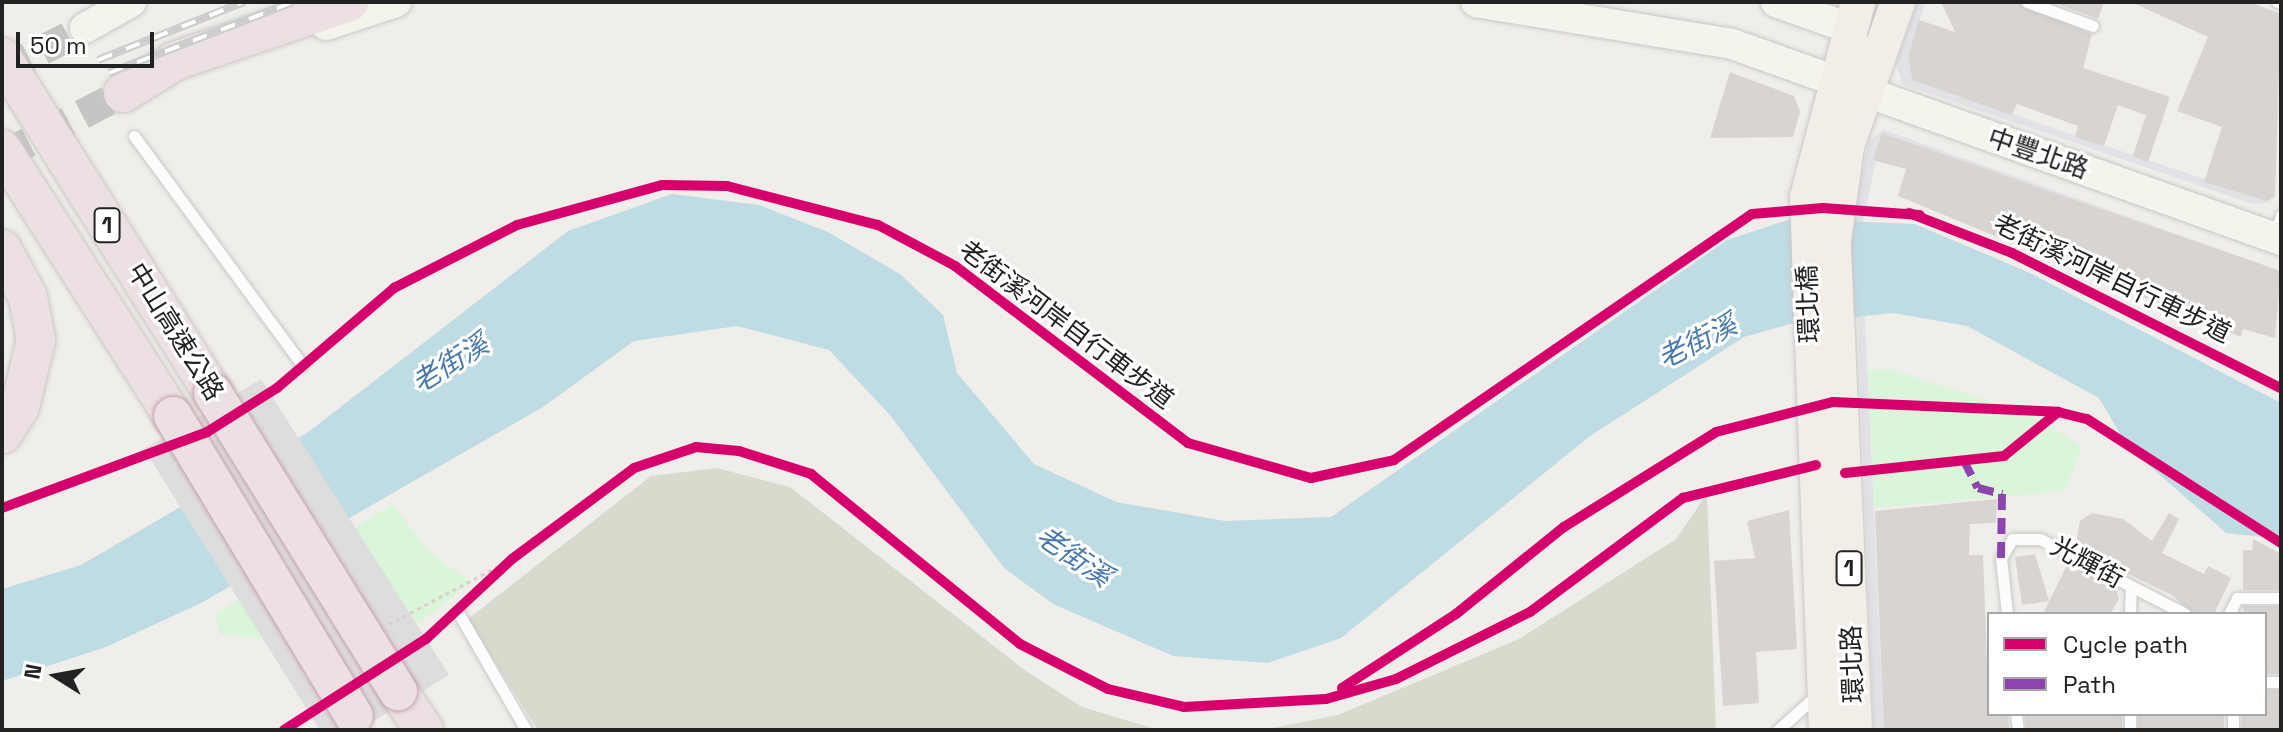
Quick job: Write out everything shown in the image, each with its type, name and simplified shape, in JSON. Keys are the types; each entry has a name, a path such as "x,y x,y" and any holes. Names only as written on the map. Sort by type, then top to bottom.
{"highway":[{"path":"123,93 175,61 349,2"},
{"name":"中山高速公路","path":"2,57 424,730"},
{"name":"中山高速公路","path":"2,149 173,416 345,711"},
{"path":"2,249 28,297 36,340 20,407 2,435"}],"main road":[{"path":"85,28 131,2"},
{"path":"123,93 396,2"},
{"name":"中豐北路","path":"1476,2 1732,44 1865,94 2279,230"},
{"path":"1776,2 1854,15 1865,94"},
{"name":"1","path":"1823,197 1898,2"},
{"name":"1","path":"1823,197 1833,83 1854,15"},
{"name":"環北橋","path":"1823,197 1828,408"},
{"name":"環北路","path":"1826,730 1828,408"},
{"name":"環北路","path":"1828,408 1855,730"}],"lane":[{"path":"2027,2 2093,26"},
{"path":"134,136 302,365"},
{"name":"光輝街","path":"2007,612 2001,558 2012,539 2040,539 2181,612"},
{"path":"2130,612 2131,587"},
{"path":"2230,612 2237,598 2281,598"},
{"path":"459,614 526,730"},
{"path":"1778,730 1824,688"}],"path":[{"path":"384,625 524,551"},
{"path":"459,614 512,559"},
{"path":"298,724 345,711"}],"shaded area":[{"path":"1917,2 1925,2 1908,56 1912,80 2272,202 2253,204 1902,84 1896,63"},
{"path":"1884,130 2281,271 1882,133 1861,231 1884,730 1874,730 1854,217 1869,140"},
{"path":"717,468 790,487 1026,671 1082,707 1159,730 538,730 468,619 651,476"},
{"path":"1707,494 1716,730 1263,730 1338,715 1519,639 1676,539"}],"green space":[{"path":"1890,369 2032,415 2082,446 2065,491 1874,508 1868,370"},
{"path":"393,504 429,552 471,582 420,622 329,643 221,635 214,615"}],"water":[{"name":"老街溪","path":"672,194 759,205 828,232 900,274 943,315 957,373 1034,464 1116,502 1225,521 1331,517 1727,240 1791,219 1915,224 2030,273 2281,403 2281,539 2226,533 2128,447 2099,398 1967,326 1893,313 1790,324 1744,337 1590,436 1341,638 1268,663 1173,656 1053,604 1004,568 890,415 829,350 737,326 634,341 543,407 201,603 106,647 2,681 2,589 81,565 307,433 568,231"}],"pier":[{"path":"261,379 449,675 359,730 320,730 144,449"}],"building":[{"path":"1941,2 2019,2 2092,34 2083,68 2170,97 2148,162 2133,156 2146,115 2118,105 2104,146 2075,137 2078,126 2017,104 2012,115 1912,80 1908,56 1919,20 1955,32"},
{"path":"2052,2 2104,2 2098,19"},
{"path":"2131,2 2249,2 2281,14 2275,197 2267,201 2204,182 2222,127 2177,111 2208,37"},
{"path":"1730,72 1794,96 1800,112 1793,137 1710,138"},
{"path":"1882,133 2281,271 2275,338 2243,329 2241,337 1898,196 1906,169 1873,160"},
{"path":"1997,499 1996,523 1970,524 1969,555 1983,555 1987,716 2008,716 2009,730 1884,730 1875,511"},
{"path":"1789,510 1797,649 1756,652 1759,703 1723,706 1714,561 1755,558 1747,521"},
{"path":"2092,513 2123,519 2152,541 2169,513 2179,519 2162,553 2204,574 2208,566 2231,578 2215,612 2191,612 2172,595 2075,548 2080,521"},
{"path":"2253,539 2281,554 2281,590 2243,590 2243,550 2252,550"},
{"path":"2035,554 2049,601 2022,605 2015,557"},
{"path":"2068,563 2115,587 2119,599 2111,612 2044,612"},
{"path":"2243,606 2281,606 2281,674 2267,674 2267,612 2244,612"},
{"path":"2267,690 2281,690 2281,730 2242,730 2242,716 2267,716"},
{"path":"2025,716 2122,716 2122,730 2026,730"},
{"path":"2138,716 2224,716 2224,730 2138,730"}],"tunnel":[{"path":"2,71 85,28"},
{"path":"2,156 123,93"}],"railway":[{"path":"98,60 244,2"},
{"path":"109,73 293,2"}],"marked path":[{"path":"1964,461 1978,488 2002,494 2001,558"}],"cycle path":[{"name":"老街溪河岸自行車步道","path":"2,508 207,432 277,388 394,288 517,225 662,185 727,186 878,225 955,266 1188,443 1311,478 1394,460 1752,214 1823,208 1920,215"},
{"name":"老街溪河岸自行車步道","path":"1909,213 2012,253 2281,388"},
{"path":"1342,688 1456,614 1564,527 1716,432 1833,402 2058,412"},
{"path":"1845,473 2004,456 2058,412 2087,419 2281,543"},
{"path":"284,730 426,639 512,559 634,468 696,447 739,451 811,474 1020,644 1108,689 1184,707 1326,699 1396,679 1530,612 1683,498 1816,465"}]}
